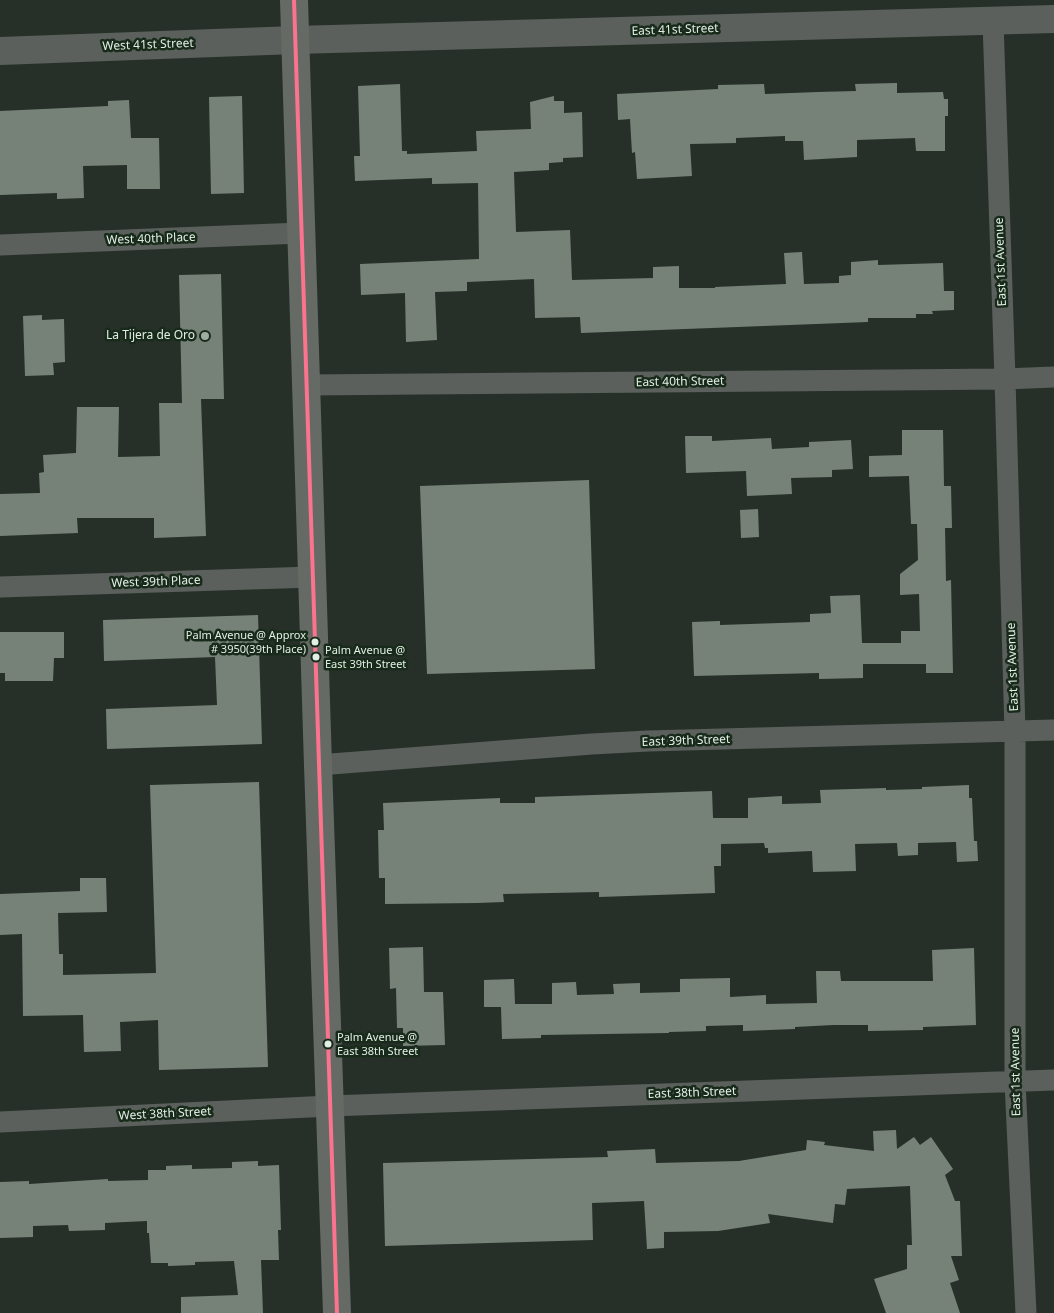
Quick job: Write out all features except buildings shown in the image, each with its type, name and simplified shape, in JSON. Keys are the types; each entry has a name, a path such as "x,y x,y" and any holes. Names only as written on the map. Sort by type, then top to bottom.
{"main road":[{"path":"294,0 318,765 338,1313"}],"street":[{"name":"East 41st Street","path":"295,40 1054,19"},
{"name":"East 1st Avenue","path":"993,21 1015,732 1015,1082 1026,1313"},
{"name":"West 41st Street","path":"0,51 295,40"},
{"name":"West 40th Place","path":"0,246 301,233"},
{"name":"East 40th Street","path":"306,385 1054,377"},
{"name":"West 39th Place","path":"0,587 313,577"},
{"name":"East 39th Street","path":"318,765 648,741 1054,730"},
{"name":"East 38th Street","path":"330,1106 1054,1080"},
{"name":"West 38th Street","path":"0,1122 330,1106"}],"transit line":[{"path":"294,0 337,1313"}],"place":[{"name":"La Tijera de Oro","path":"205,336"},
{"name":"Palm Avenue @ Approx # 3950(39th Place)","path":"315,642"},
{"name":"Palm Avenue @ East 39th Street","path":"316,657"},
{"name":"Palm Avenue @ East 38th Street","path":"328,1044"}]}
